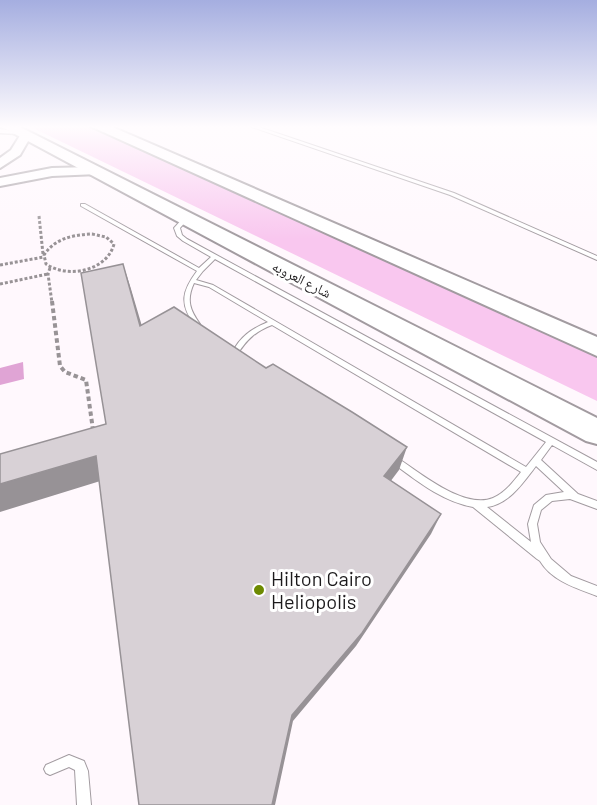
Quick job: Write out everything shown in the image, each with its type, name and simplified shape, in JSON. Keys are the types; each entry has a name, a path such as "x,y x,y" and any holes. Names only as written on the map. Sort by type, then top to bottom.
{"highway":[{"name":"شارع العروبه","path":"78,164 597,432"},
{"path":"182,164 597,346"}],"main road":[{"path":"0,182 52,172 93,171"}],"lane":[{"path":"362,164 452,194 597,258"},
{"path":"83,205 200,270"},
{"path":"186,218 177,228 180,236 597,466"},
{"path":"205,332 192,320 186,306 186,291 200,270 215,256"},
{"path":"192,281 211,286 526,471"},
{"path":"235,353 254,330 274,322"},
{"path":"228,348 245,360"},
{"path":"383,452 458,500 476,504 492,502 506,495 551,441"},
{"path":"535,460 574,496 597,505"},
{"path":"543,558 534,541 530,525 534,510 543,501 557,496 574,496"},
{"path":"476,504 543,558 558,573 577,585 597,591"},
{"path":"50,769 69,761 80,765 84,805"}],"path":[{"path":"0,265 44,256 58,241 75,236 100,235 111,240 114,244 112,254 108,259 93,267 74,272 50,268 45,264 44,256 39,216"},
{"path":"50,268 48,274 60,366 65,372 83,378 87,383 93,432 82,435"},
{"path":"0,284 48,274"}],"shaded area":[{"path":"107,164 170,164 597,357 597,401"},
{"path":"23,362 24,379 0,385 0,368"}],"building":[{"name":"Hilton Cairo Heliopolis","path":"123,264 140,326 174,307 266,368 273,364 352,412 407,447 384,476 441,514 362,633 292,715 272,805 139,805 96,456 0,484 0,454 106,424 81,273"}],"place":[{"name":"Hilton Cairo Heliopolis","path":"259,590"}]}
